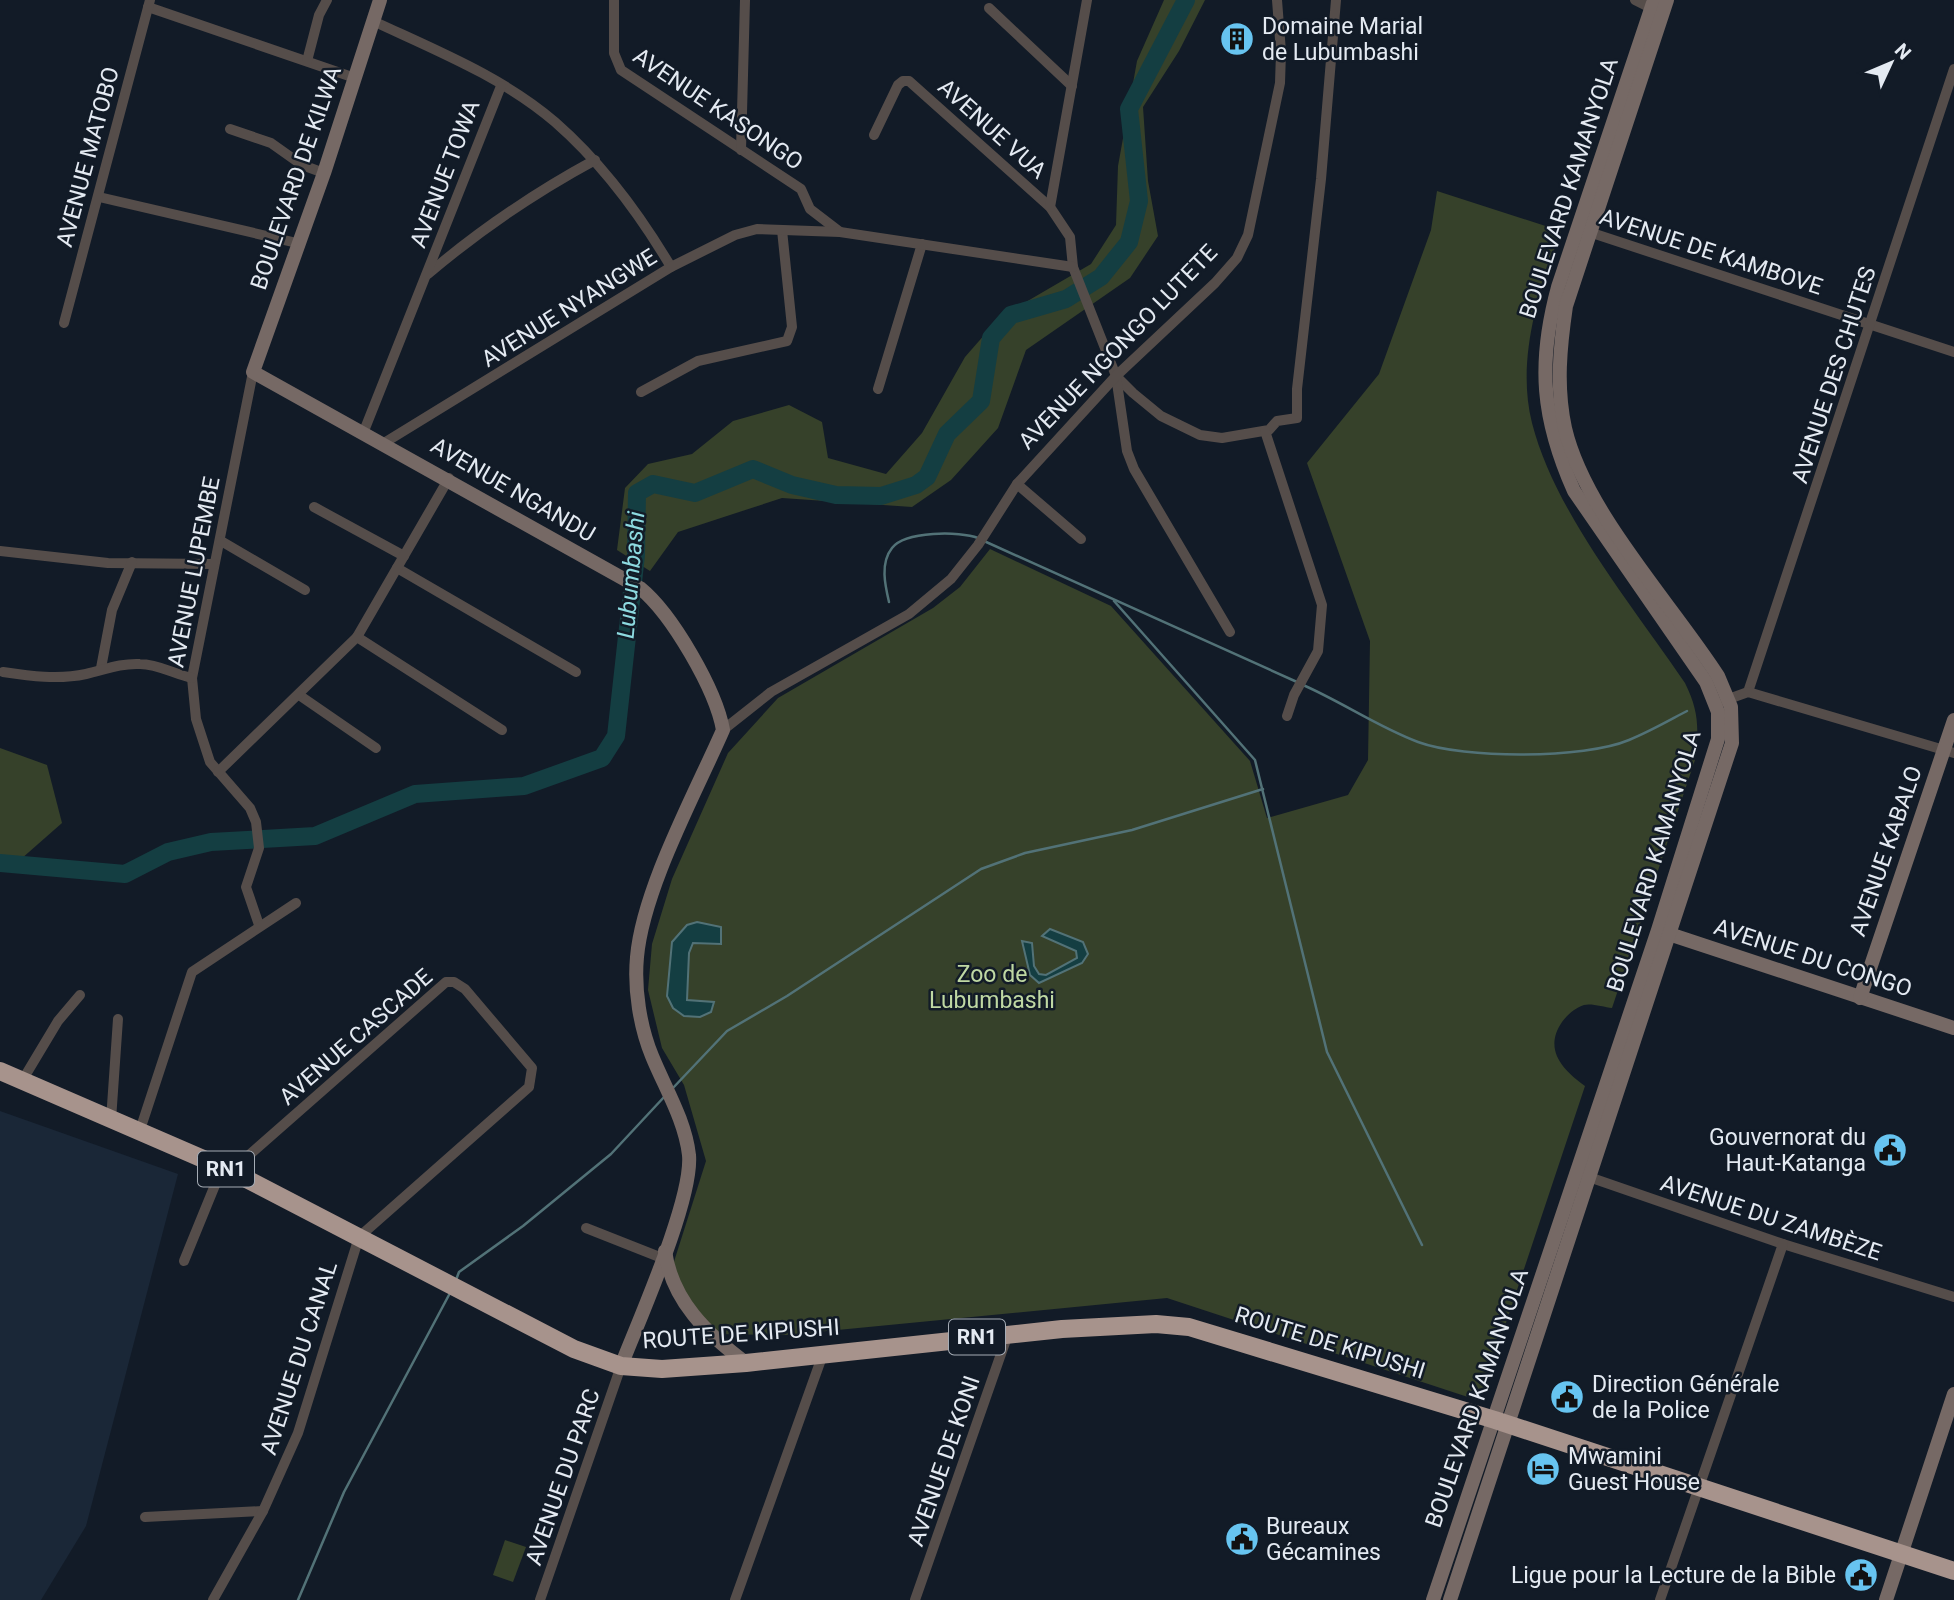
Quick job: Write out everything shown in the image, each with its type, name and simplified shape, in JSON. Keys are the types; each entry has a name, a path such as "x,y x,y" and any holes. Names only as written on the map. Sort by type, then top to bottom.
{"highway":[{"name":"ROUTE DE KIPUSHI","path":"0,1071 227,1170 574,1349 621,1366 662,1368 746,1363 1009,1334 1156,1324 1206,1330 1502,1422"},
{"name":"RN1","path":"1502,1422 1954,1571"}],"street":[{"path":"307,61 319,15 327,0"},
{"name":"BOULEVARD DE KILWA","path":"253,372 324,173 380,0"},
{"name":"AVENUE KASONGO","path":"614,0 614,53 621,70 801,189 810,209 840,232"},
{"path":"741,150 745,0"},
{"path":"1050,207 1087,0"},
{"name":"AVENUE NGONGO LUTETE","path":"621,1366 663,1254 690,1168 687,1143 673,1102 651,1053 640,1010 636,972 640,931 651,897 723,730 771,692 909,614 951,579 986,534 1017,484 1116,376 1237,258 1248,235 1280,83 1281,52 1277,0"},
{"path":"1116,376 1144,404 1173,424 1200,435 1222,438 1265,431 1278,421 1297,418 1297,388 1321,179 1336,0"},
{"path":"1635,0 1653,4"},
{"name":"BOULEVARD KAMANYOLA","path":"1450,1600 1502,1422 1664,932 1714,760 1720,729 1722,701 1590,517 1560,457 1547,413 1544,354 1550,315 1667,0"},
{"path":"149,4 355,78"},
{"name":"AVENUE MATOBO","path":"64,323 149,4"},
{"name":"BOULEVARD KAMANYOLA","path":"1582,229 1653,4"},
{"path":"989,8 1072,86"},
{"path":"373,21 501,86 553,121 595,160 639,214 671,267"},
{"name":"AVENUE DES CHUTES","path":"1748,692 1872,326 1954,69"},
{"name":"AVENUE VUA","path":"874,135 898,85 909,81 1050,207 1070,237 1074,269 1116,376"},
{"name":"AVENUE TOWA","path":"364,431 501,86"},
{"path":"230,129 271,142 302,165 324,173"},
{"name":"AVENUE TOWA","path":"426,276 479,230 533,194 595,160"},
{"path":"99,197 297,243"},
{"name":"AVENUE NYANGWE","path":"384,443 671,267 735,235 757,229 840,232 1074,269"},
{"name":"AVENUE DE KAMBOVE","path":"1582,229 1954,352"},
{"path":"641,392 698,361 787,341 792,327 782,230"},
{"path":"878,389 922,244"},
{"name":"AVENUE NGANDU","path":"253,372 449,478 618,578 640,588 659,608 703,676 717,703 723,730"},
{"name":"AVENUE LUPEMBE","path":"253,372 192,678 193,704 198,728 210,762 250,808 257,828 259,848 246,887 259,925"},
{"path":"1116,376 1127,451 1134,469 1230,632"},
{"path":"1265,431 1322,606 1318,651 1293,695 1287,716"},
{"path":"218,772 356,636 449,478"},
{"path":"1017,484 1081,539"},
{"path":"314,507 404,556"},
{"path":"221,541 305,590"},
{"path":"0,551 108,563 214,564"},
{"path":"101,668 113,610 132,562"},
{"path":"397,568 576,672"},
{"path":"356,636 502,730"},
{"path":"3,672 43,677 87,673 101,668 152,665 192,678"},
{"path":"1722,701 1748,692 1949,751"},
{"path":"299,695 376,748"},
{"name":"AVENUE KABALO","path":"1860,998 1949,751 1954,720"},
{"path":"139,1133 190,976 197,968 259,925 296,904"},
{"name":"AVENUE DU CONGO","path":"1664,932 1954,1028"},
{"name":"AVENUE CASCADE","path":"227,1170 441,984 449,981 461,985 529,1061 533,1081 359,1237"},
{"path":"22,1081 58,1021 80,995"},
{"path":"111,1121 118,1019"},
{"path":"184,1261 227,1170"},
{"name":"AVENUE DU ZAMBÈZE","path":"1584,1175 1783,1244 1954,1297"},
{"path":"586,1228 663,1254 689,1310 706,1331 746,1363"},
{"name":"AVENUE DU CANAL","path":"213,1600 263,1511 306,1413 359,1237"},
{"path":"1660,1600 1783,1244"},
{"name":"AVENUE DE KONI","path":"915,1600 1009,1334"},
{"path":"735,1600 823,1354"},
{"name":"AVENUE DU PARC","path":"540,1600 621,1366"},
{"path":"1886,1600 1954,1394"},
{"name":"BOULEVARD KAMANYOLA","path":"1433,1600 1502,1422"},
{"path":"145,1517 263,1511"}],"shaded area":[{"path":"697,922 721,927 721,944 693,943 689,953 687,1000 714,1002 711,1012 700,1017 684,1016 673,1008 667,996 672,942 687,925"},
{"path":"1050,929 1083,942 1088,954 1082,963 1039,983 1030,975 1022,941 1032,943 1034,966 1039,974 1046,975 1077,958 1076,951 1042,936"},
{"path":"0,1111 178,1174 86,1526 41,1600 0,1600"}],"green space":[{"path":"1164,0 1205,0 1179,51 1143,107 1148,181 1158,236 1130,278 1026,350 998,428 951,480 912,507 782,498 678,532 650,571 617,550 625,488 648,464 692,454 733,421 789,405 822,422 828,458 886,474 922,433 965,357 1000,317 1091,264 1116,225 1118,166 1137,61"},
{"name":"Zoo de Lubumbashi","path":"1437,191 1561,231 1538,301 1528,350 1528,399 1532,423 1558,491 1577,525 1685,683 1693,702 1697,729 1695,760 1612,1008 1590,1004 1581,1006 1566,1017 1557,1032 1554,1042 1558,1058 1569,1073 1585,1086 1480,1401 1167,1298 786,1335 712,1334 671,1271 706,1161 684,1085 662,1048 648,990 652,944 672,879 728,753 778,698 933,608 960,587 990,549 1111,606 1250,761 1267,818 1348,795 1368,760 1370,641 1307,463 1379,374 1431,230"},
{"path":"0,748 47,765 62,823 21,859 0,858"},
{"path":"505,1540 526,1547 513,1582 493,1575"}],"waterway":[{"name":"Lubumbashi","path":"0,863 125,874 168,852 211,842 315,836 415,794 524,786 602,758 616,736 636,555 637,493 653,484 695,493 753,469 792,485 836,495 881,496 916,485 927,477 947,434 981,401 991,338 1011,315 1066,299 1101,277 1129,242 1139,201 1129,109 1186,0"},
{"path":"889,602 885,581 886,560 892,548 899,542 933,534 959,534 978,538"},
{"path":"984,541 1297,682"},
{"path":"1114,601 1255,760 1327,1052 1422,1245"},
{"path":"1303,685 1418,742 1438,748 1493,754 1555,753 1609,746 1636,737 1687,711"},
{"path":"672,1089 727,1031 787,996 981,869 1025,853 1132,830 1263,789"},
{"path":"456,1280 459,1272 523,1226 611,1154 665,1096"},
{"path":"298,1600 344,1492 450,1293"}],"place":[{"name":"Domaine Marial de Lubumbashi","path":"1237,39"},
{"name":"Gouvernorat du Haut-Katanga","path":"1890,1150"},
{"name":"Direction Générale de la Police","path":"1567,1397"},
{"name":"Mwamini Guest House","path":"1543,1469"},
{"name":"Bureaux Gécamines","path":"1242,1539"},
{"name":"Ligue pour la Lecture de la Bible","path":"1861,1575"}]}
